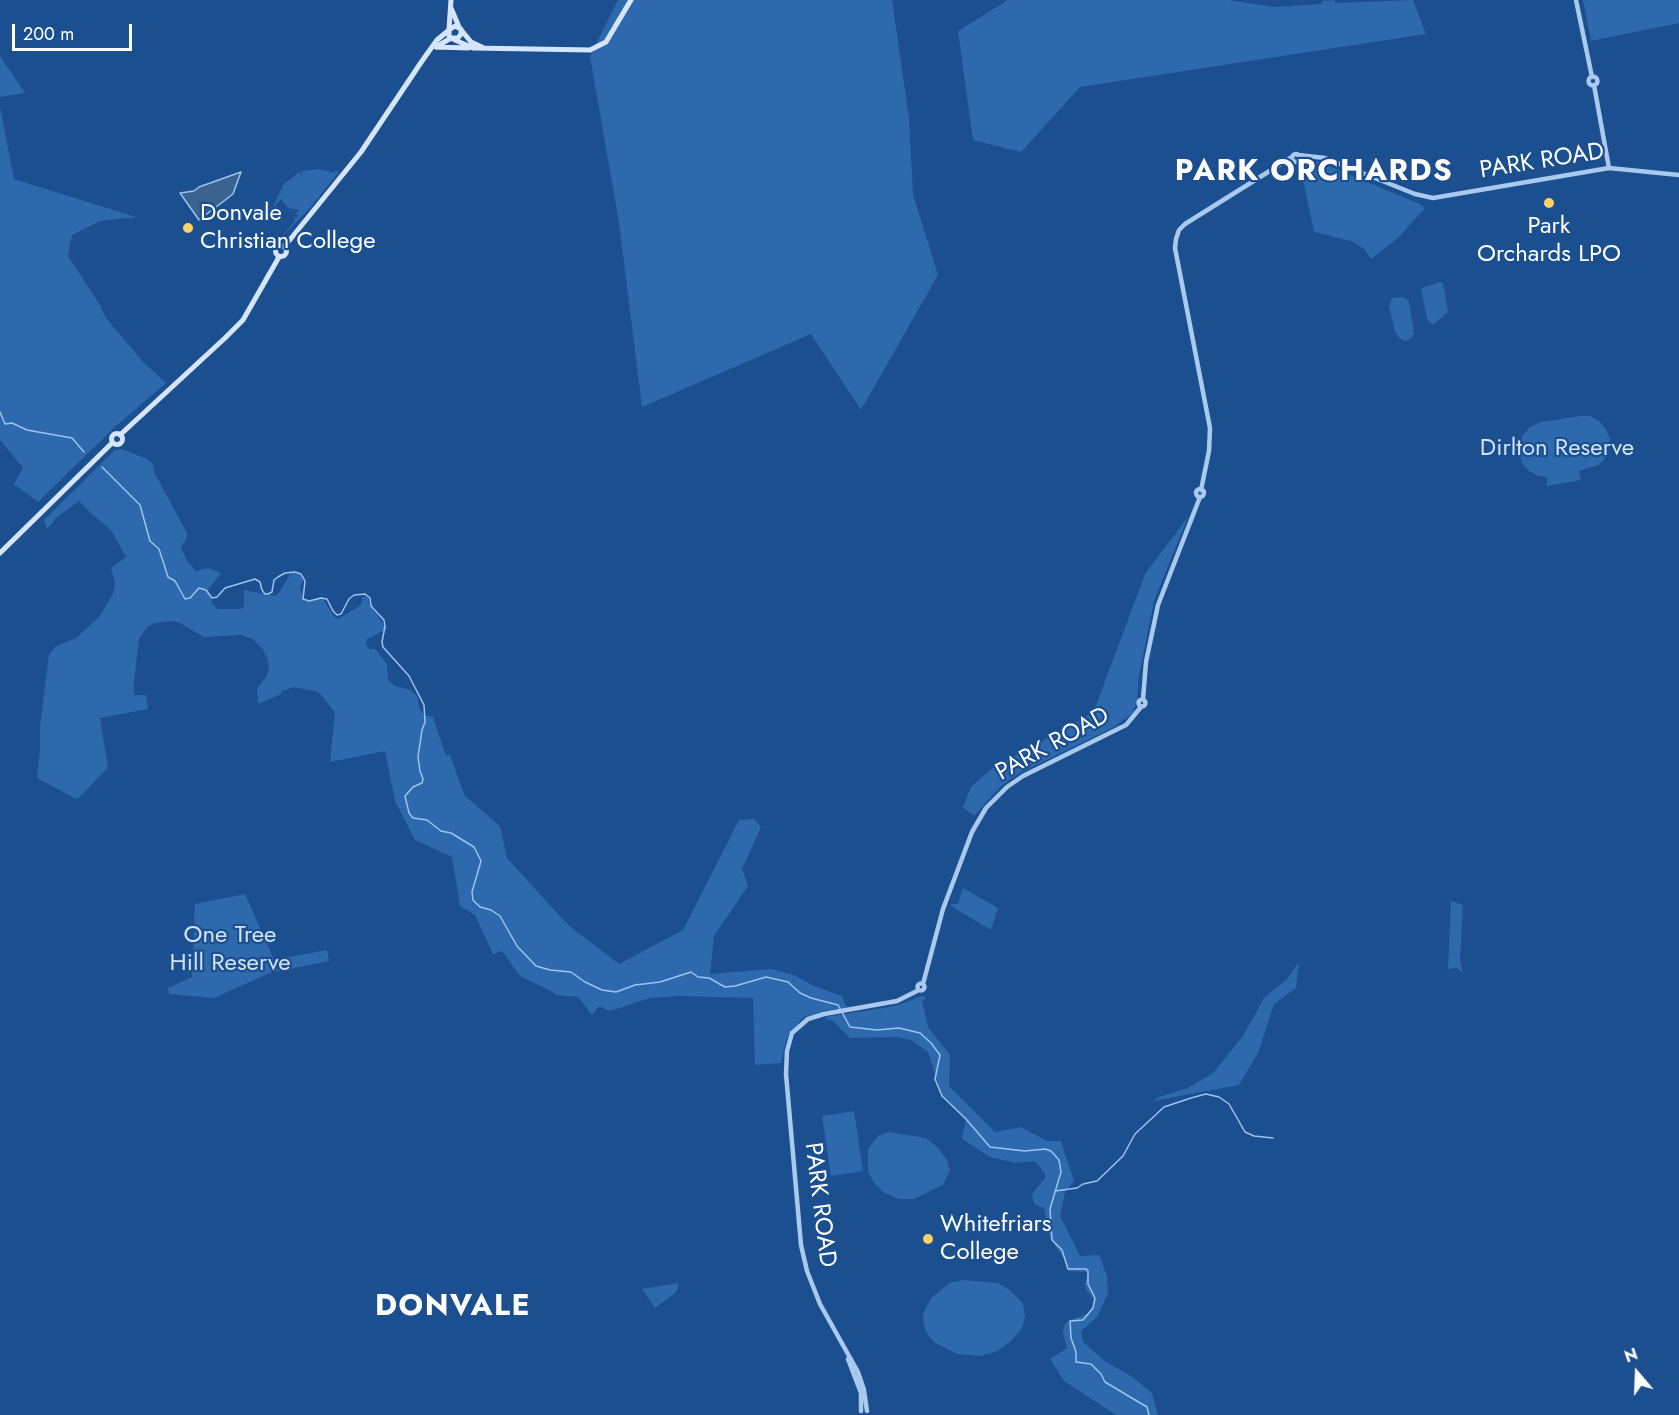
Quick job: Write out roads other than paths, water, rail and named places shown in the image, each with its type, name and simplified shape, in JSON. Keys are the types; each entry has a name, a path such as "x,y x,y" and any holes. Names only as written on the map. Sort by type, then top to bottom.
{"main road":[{"path":"436,47 578,51 596,49 608,39 631,0"},
{"path":"450,3 461,29 470,41 486,48"},
{"path":"450,3 448,33 452,38 473,48"},
{"path":"0,553 112,442 117,444 121,442 120,435 243,320 279,256 285,254 284,247 361,152 427,53 449,29 455,26 461,29"},
{"path":"427,53 452,38 459,38 461,29"}],"street":[{"path":"1576,0 1592,76 1597,80 1594,85 1609,168"},
{"name":"PARK ROAD","path":"864,1413 859,1387 840,1340 813,1288 801,1245 789,1103 790,1080 786,1065 788,1045 792,1033 808,1019 897,1001 924,989 923,984 943,909 972,832 986,808 998,795 1023,776 1126,725 1146,704 1143,699 1146,662 1158,605 1200,497 1196,493 1201,490 1209,451 1210,428 1175,246 1178,232 1184,225 1278,165 1292,159 1295,154 1299,158 1311,156 1325,158 1409,192 1433,198 1609,168 1679,175"}],"waterway":[{"path":"0,412 5,424 12,423 27,430 72,438 84,452"},
{"path":"102,467 140,505 150,541 159,549 168,577 175,581 185,599 190,598 199,588 206,590 212,598 217,597 225,588 255,579 260,582 265,594 268,594 272,592 274,580 285,573 295,572 301,574 305,581 303,599 309,601 327,599 337,615 341,614 349,599 354,595 365,594 370,598 371,606 384,620 383,647 409,676 424,705 425,722 418,757 423,779 422,783 413,787 405,796 409,813 413,818 427,820 441,831 451,833 474,847 481,861 472,892 473,900 480,907 500,916 517,946 536,966 571,972 602,990 616,992 635,985 660,982 691,972 725,987 766,977 788,982 800,993 838,1005 850,1027 877,1030 899,1028 920,1033 940,1055 935,1079 942,1096 990,1147 1051,1151 1059,1160 1061,1172 1050,1209 1052,1240 1062,1250 1068,1269 1088,1271 1088,1284 1095,1298 1093,1308 1083,1320 1070,1321 1076,1362 1091,1364 1105,1382 1147,1407 1149,1415"},
{"path":"1055,1191 1077,1188 1097,1181 1123,1156 1135,1134 1164,1107 1206,1094 1219,1097 1229,1104 1245,1132 1254,1136 1273,1138"}],"place":[{"name":"Park Orchards LPO","path":"1549,203"},
{"name":"Donvale Christian College","path":"188,228"},
{"name":"Whitefriars College","path":"928,1239"}],"district":[{"name":"PARK ORCHARDS","path":"1314,173"},
{"name":"DONVALE","path":"453,1308"}],"park label":[{"name":"Dirlton Reserve","path":"1557,449"},
{"name":"One Tree Hill Reserve","path":"230,950"}]}
